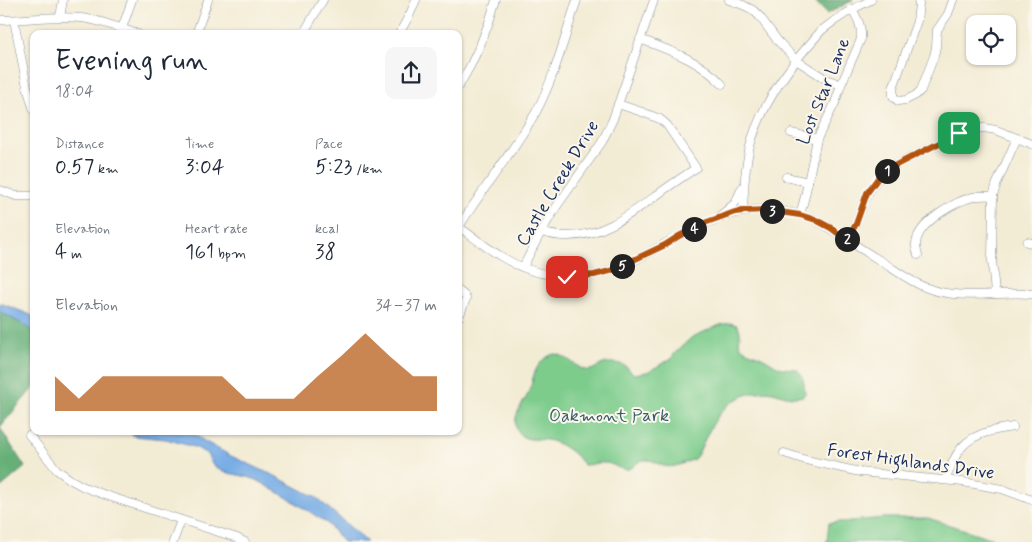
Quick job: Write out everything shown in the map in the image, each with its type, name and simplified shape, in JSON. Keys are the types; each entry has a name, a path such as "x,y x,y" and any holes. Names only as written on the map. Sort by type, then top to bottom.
{"street":[{"path":"60,17 64,0"},
{"path":"121,30 132,0"},
{"path":"197,30 208,0"},
{"path":"305,30 323,0"},
{"path":"401,30 416,0"},
{"path":"462,81 478,50 496,0"},
{"path":"462,222 536,111 556,65 577,0"},
{"name":"Castle Creek Drive","path":"523,267 557,206 602,142 613,119 654,0"},
{"path":"729,0 753,10 796,60 824,78 841,85"},
{"path":"743,211 745,171 752,141 756,127 775,89 796,60 822,31 852,9 871,0"},
{"path":"918,0 916,21 893,88 893,96 898,100 906,100 916,95 923,86 936,47 937,30 948,14 953,0"},
{"name":"Lost Star Lane","path":"800,215 816,139 834,103 861,39 860,23 852,9"},
{"path":"0,20 42,17 82,18 100,22 119,30"},
{"path":"14,20 30,97"},
{"path":"640,39 697,63 722,84"},
{"path":"541,232 574,236 607,227 631,214 696,168 667,125 660,119 618,104"},
{"path":"847,240 856,224 870,188 883,173 894,166 959,133 977,128 1002,132 1032,144"},
{"path":"791,133 816,139"},
{"path":"995,294 992,260 993,196 1017,138"},
{"path":"786,177 808,182"},
{"path":"716,219 735,203 744,184"},
{"path":"0,190 16,196 30,196"},
{"path":"918,255 916,247 917,237 936,216 968,198 993,196"},
{"path":"462,229 504,258 523,267 539,273 567,277 594,275 610,271 716,219 735,212 766,210 800,215 816,220 906,278 935,290 958,294 1032,294"},
{"path":"462,293 466,296 462,310"},
{"path":"945,480 957,453 969,440 988,431 1013,426"},
{"path":"30,435 57,470 84,487 245,542"},
{"name":"Forest Highlands Drive","path":"784,453 860,472 963,482 1002,489 1032,500"},
{"path":"173,542 181,520"}],"green space":[{"path":"814,0 853,0 827,14"},
{"path":"0,312 30,330 30,392 0,427"},
{"name":"Oakmont Park","path":"730,323 737,325 739,328 741,347 779,367 798,371 803,379 805,393 803,396 795,397 769,391 760,392 733,401 718,416 693,460 669,467 662,466 652,460 645,460 629,469 607,463 584,465 571,451 561,445 547,440 527,438 518,432 515,421 519,410 530,390 538,366 550,355 562,356 585,370 612,363 626,366 634,374 647,372 671,359 692,337 720,325"},
{"path":"0,428 25,467 0,488"},
{"path":"885,518 928,518 1003,542 827,542 829,523"}],"water":[{"path":"0,303 30,315 30,330 26,326 0,312"},
{"path":"133,435 195,435 231,456 317,498 367,542 343,542 327,523 293,501 257,480 223,472 212,464 207,454 197,448 166,439"}],"route":[{"path":"567,277 594,275 610,271 665,245 707,222 735,212 766,210 800,215 816,220 847,240 856,224 867,193 883,173 959,133"}]}
